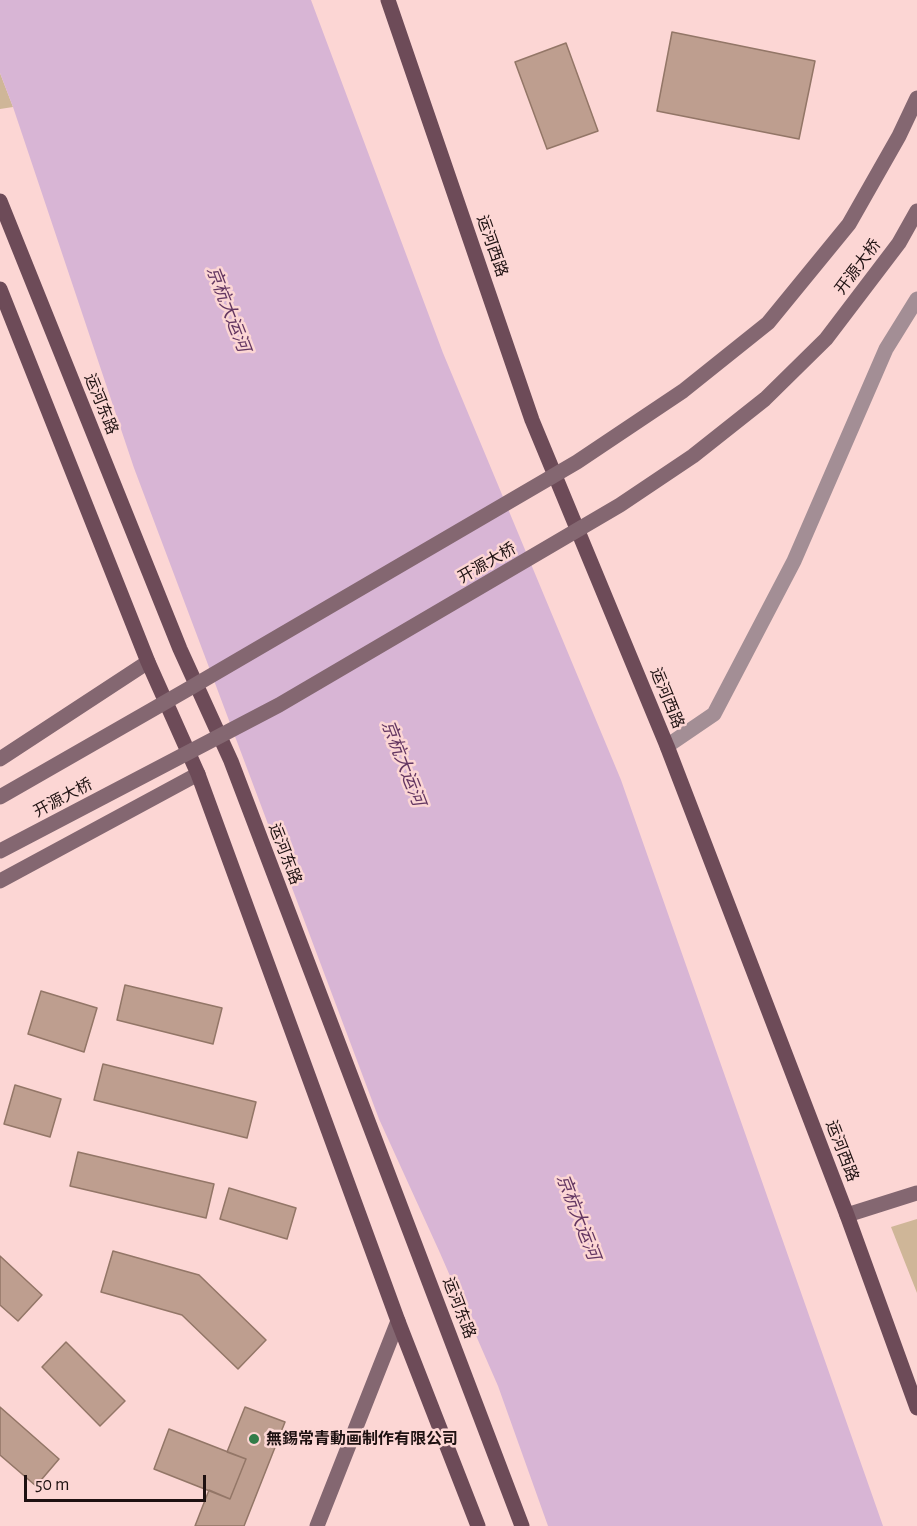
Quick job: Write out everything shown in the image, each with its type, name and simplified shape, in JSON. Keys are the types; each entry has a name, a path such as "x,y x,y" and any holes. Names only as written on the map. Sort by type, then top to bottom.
{"main road":[{"name":"运河西路","path":"388,0 532,420 667,746 848,1215 917,1408"},
{"path":"0,797 577,462 684,391 768,323 849,224 899,136 917,98"},
{"name":"运河东路","path":"0,201 180,649 231,761 522,1526"},
{"name":"开源大桥","path":"0,851 279,705 620,505 693,456 765,399 826,339 899,243 917,211"},
{"path":"0,289 148,662 198,774 398,1321 478,1526"},
{"path":"0,759 148,662"},
{"path":"0,881 198,774"},
{"path":"848,1215 917,1193"},
{"path":"316,1526 398,1321"}],"street":[{"path":"667,746 714,714 795,561 886,349 917,299"}],"shaded area":[{"path":"0,73 13,107 0,109"},
{"path":"917,1219 917,1293 891,1227"}],"water":[{"name":"京杭大运河","path":"0,0 311,0 443,353 621,780 883,1526 548,1526 498,1386 379,1119 134,468 0,73"}],"building":[{"path":"672,32 815,61 799,139 657,111"},
{"path":"566,43 598,131 547,149 515,62"},
{"path":"125,985 222,1008 213,1044 117,1020"},
{"path":"41,991 97,1008 84,1052 28,1034"},
{"path":"103,1064 256,1102 247,1138 94,1100"},
{"path":"15,1085 61,1099 50,1137 4,1124"},
{"path":"78,1152 214,1184 206,1218 70,1186"},
{"path":"229,1188 296,1208 287,1239 220,1219"},
{"path":"113,1251 199,1275 266,1340 238,1369 182,1315 101,1292"},
{"path":"0,1256 42,1295 18,1321 0,1305"},
{"path":"66,1342 125,1401 100,1426 42,1367"},
{"path":"0,1407 59,1459 36,1486 0,1455"},
{"path":"245,1407 285,1422 244,1526 195,1526 209,1490 230,1499 246,1459 227,1452"},
{"path":"169,1429 246,1459 230,1499 154,1469"}],"place":[{"name":"無錫常青動画制作有限公司","path":"254,1439"}]}
